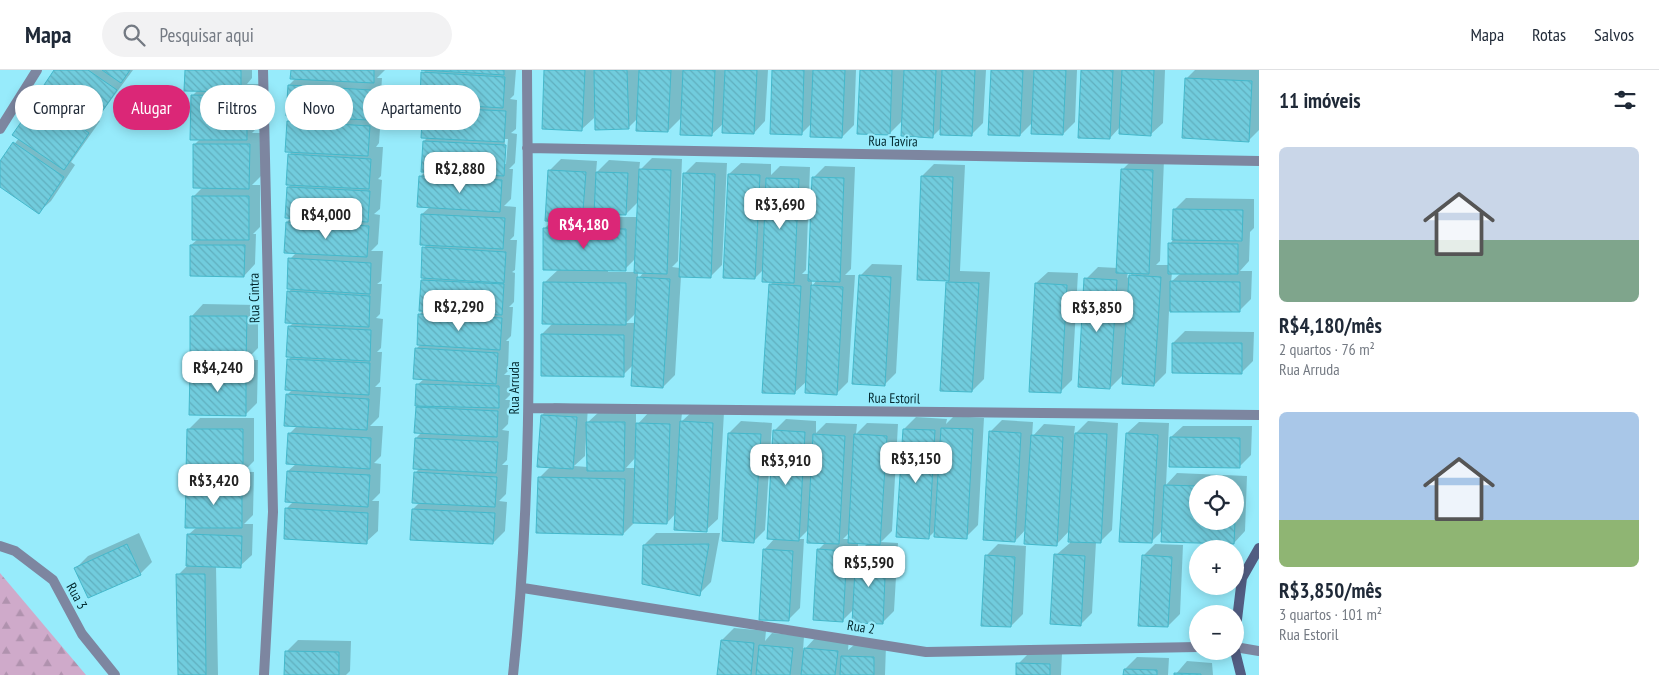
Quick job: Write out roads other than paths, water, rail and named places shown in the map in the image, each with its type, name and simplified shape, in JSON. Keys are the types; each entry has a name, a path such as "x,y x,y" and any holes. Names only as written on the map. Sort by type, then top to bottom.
{"street":[{"path":"0,129 37,70"},
{"name":"Rua Cintra","path":"263,70 273,512 264,675"},
{"name":"Rua Arruda","path":"513,675 523,588 528,408 527,70"},
{"name":"Rua Tavira","path":"527,148 1259,161"},
{"name":"Rua Estoril","path":"528,408 1259,415"},
{"name":"Rua 3","path":"0,546 15,551 53,580 82,634 115,675"},
{"path":"1239,605 1242,578 1259,548"},
{"name":"Rua 2","path":"523,588 926,652 1189,648"},
{"path":"1244,650 1259,651"},
{"path":"1238,660 1241,675"}]}
